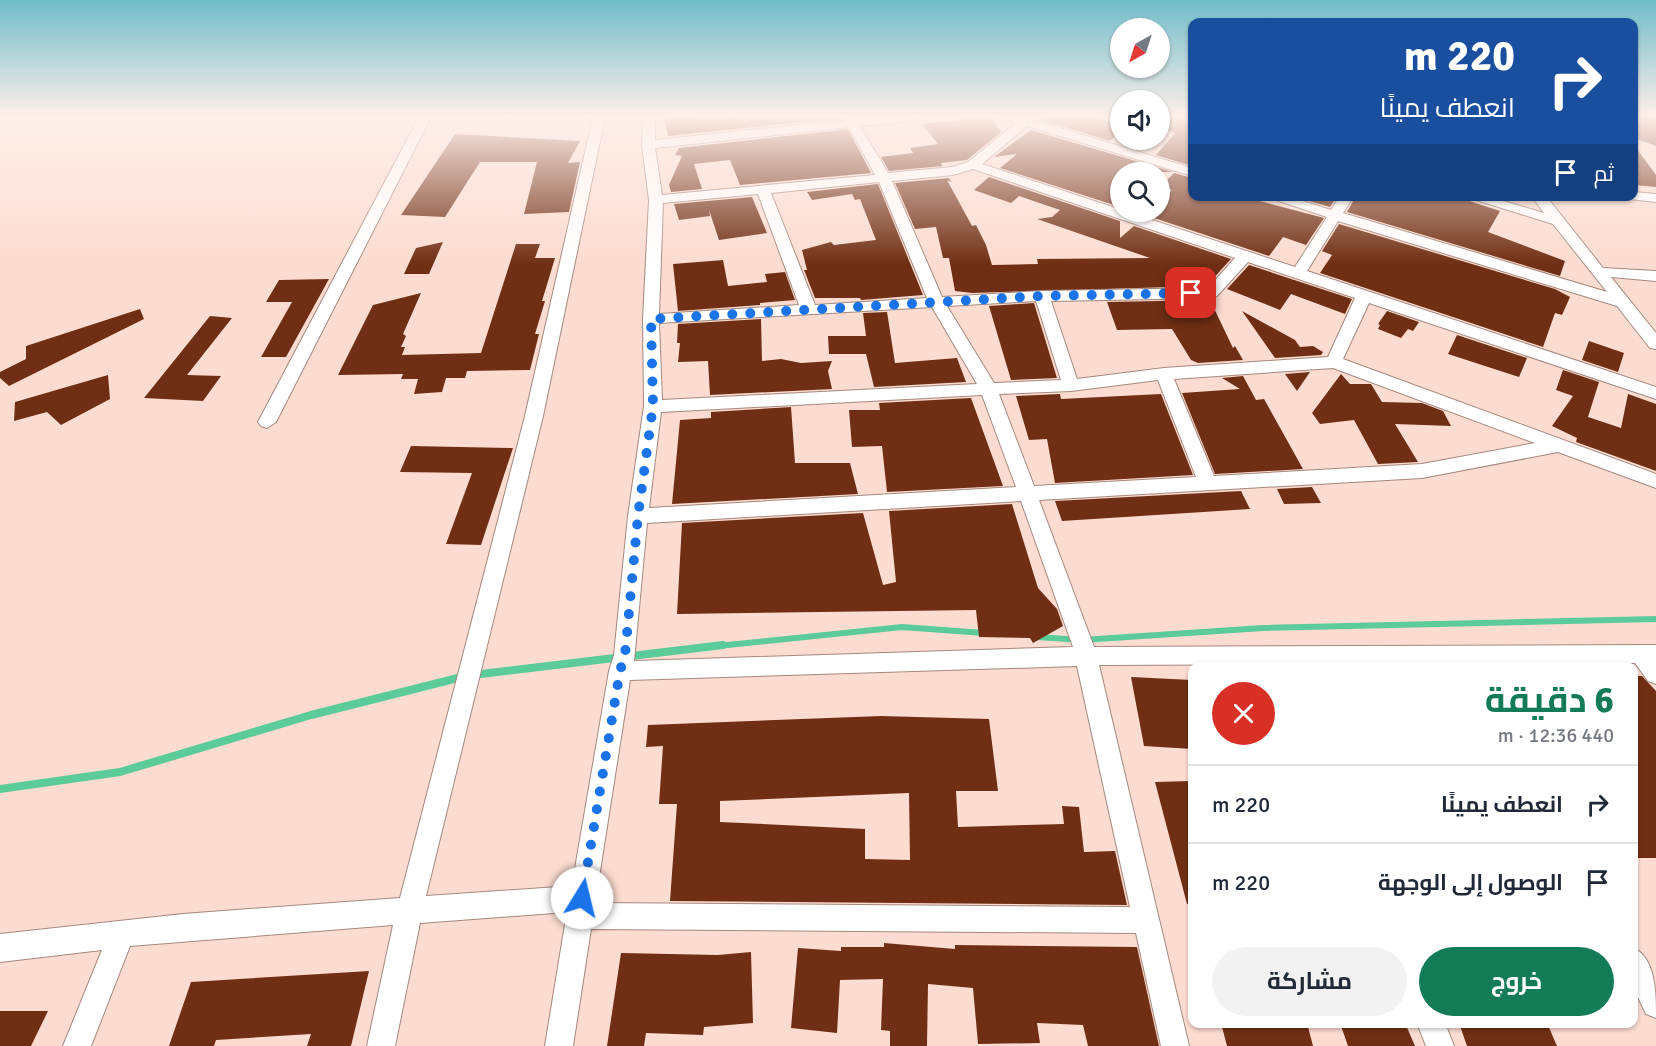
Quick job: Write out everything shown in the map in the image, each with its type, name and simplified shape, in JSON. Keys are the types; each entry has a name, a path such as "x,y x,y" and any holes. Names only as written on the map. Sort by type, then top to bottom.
{"street":[{"path":"267,422 400,166"},
{"path":"381,1046 410,909 534,416 588,166"},
{"path":"559,1046 580,907 620,671 625,655 638,516 653,406 651,319 656,201 651,166"},
{"path":"877,166 936,301 988,388 1087,656 1175,1046"},
{"path":"656,201 953,171 970,166"},
{"path":"975,166 1656,393"},
{"path":"1173,166 1188,171"},
{"path":"763,190 809,310"},
{"path":"1638,196 1656,198"},
{"path":"1287,201 1622,302"},
{"path":"1298,274 1344,201"},
{"path":"1488,201 1558,221"},
{"path":"1542,201 1656,344"},
{"path":"651,319 1042,296 1212,293 1245,256"},
{"path":"1598,272 1656,276"},
{"path":"1042,296 1071,385"},
{"path":"1334,362 1364,296"},
{"path":"653,406 1071,385 1164,374 1334,362 1656,481"},
{"path":"1164,374 1209,483"},
{"path":"638,516 1422,471 1559,445"},
{"path":"620,671 1087,656 1288,661 1468,660 1649,654 1656,674"},
{"path":"0,948 122,933 410,909 580,907 1146,920"},
{"path":"77,1046 122,933"},
{"path":"1638,970 1656,1004"},
{"path":"1433,1028 1440,1046"}],"building":[{"path":"434,166 478,166 445,217 401,215"},
{"path":"536,166 579,166 569,212 524,214"},
{"path":"678,166 695,166 702,189 671,192 669,185"},
{"path":"732,166 867,166 871,173 740,185"},
{"path":"886,166 942,166 889,171"},
{"path":"1003,166 1110,166 1110,204 1000,168"},
{"path":"1638,166 1649,166 1656,175 1656,187 1638,185"},
{"path":"1174,173 1188,177 1188,201 1260,201 1324,218 1306,245 1283,237 1269,256 1166,222 1170,222 1170,192 1172,190 1170,189 1170,177"},
{"path":"989,177 1110,218 1110,222 1120,222 1120,238 1134,226 1231,259 1209,283 1201,280 1204,286 972,293 955,291 949,258 943,258 936,227 915,229 895,183 949,178 951,182 947,180 972,226 976,225 986,245 992,265 1038,264 1037,259 1150,258 1037,219 1052,217 1060,210 1019,196 1011,203 974,190"},
{"path":"878,184 923,295 861,300 860,298 815,298 804,270 807,270 802,250 831,242 834,245 876,240 860,199 855,200 852,194 812,200 807,192"},
{"path":"752,197 767,233 719,240 709,210 710,216 679,220 674,204"},
{"path":"1309,201 1334,201 1330,207"},
{"path":"1353,201 1469,201 1500,211 1488,232 1565,261 1560,276 1347,212"},
{"path":"1339,224 1555,289 1570,297 1562,315 1555,313 1543,347 1320,273 1332,255 1322,251"},
{"path":"443,242 429,274 404,274 416,248"},
{"path":"516,244 540,244 535,258 555,258 542,301 545,301 535,334 539,334 530,370 467,371 465,378 446,378 442,392 414,394 418,379 401,379 403,374 338,375 373,305 421,293 403,334 406,336 401,347 405,347 402,355 481,353"},
{"path":"723,260 728,286 767,282 765,274 785,272 795,300 678,311 673,264"},
{"path":"1249,265 1352,299 1345,314 1291,294 1280,310 1227,289"},
{"path":"329,279 286,357 261,357 292,302 266,302 279,280"},
{"path":"1210,300 1233,348 1235,346 1243,360 1198,363 1191,360 1172,329 1117,330 1107,302"},
{"path":"1034,303 1057,378 1011,380 989,306"},
{"path":"140,309 144,319 9,386 0,378 0,372 26,359 26,346"},
{"path":"1242,311 1295,340 1300,347 1313,346 1323,352 1321,355 1275,358"},
{"path":"1387,311 1419,322 1413,331 1408,329 1401,338 1378,329 1380,325 1378,324"},
{"path":"887,312 895,363 957,358 966,382 874,387 866,354 829,354 828,336 866,336 863,313"},
{"path":"210,316 232,318 187,375 221,376 203,401 144,398"},
{"path":"761,319 762,361 781,359 801,363 832,361 828,371 832,389 710,395 708,361 678,362 680,343 677,343 678,324"},
{"path":"1457,335 1527,358 1519,377 1448,354"},
{"path":"1589,341 1624,353 1618,372 1582,360"},
{"path":"1563,370 1599,382 1588,417 1621,428 1628,394 1656,404 1656,471 1576,442 1577,438 1552,426 1573,396 1556,390"},
{"path":"1310,372 1297,391 1285,374"},
{"path":"1341,374 1350,384 1371,384 1382,402 1422,403 1443,411 1451,426 1395,424 1418,462 1378,464 1354,420 1320,424 1312,413"},
{"path":"108,375 110,399 61,425 47,412 14,421 15,402"},
{"path":"1243,376 1256,400 1264,399 1303,469 1215,474 1182,393 1240,389 1222,378"},
{"path":"1060,394 1061,399 1161,394 1193,475 1055,483 1047,439 1029,440 1016,396"},
{"path":"971,398 1003,486 887,492 882,446 852,447 849,410 880,410 879,403"},
{"path":"791,407 795,463 850,463 858,494 672,504 680,420 711,418 711,412"},
{"path":"411,446 513,448 481,545 446,544 472,473 400,472"},
{"path":"1312,487 1321,503 1284,504 1277,489"},
{"path":"1241,491 1250,509 1062,521 1055,501"},
{"path":"1012,504 1038,588 1057,609 1063,626 1033,643 1030,638 979,637 976,610 677,614 682,523 863,513 883,585 896,582 889,511"},
{"path":"1638,676 1642,676 1656,691 1656,858 1638,858"},
{"path":"1131,677 1188,680 1188,749 1144,746"},
{"path":"881,716 989,719 998,791 956,791 958,827 1064,824 1062,806 1079,807 1084,852 1115,851 1127,905 670,901 677,804 659,804 663,746 646,747 648,725","holes":["909,793 910,860 865,859 865,829 720,822 720,801"]},
{"path":"1188,781 1188,904 1187,904 1155,782"},
{"path":"884,943 955,949 955,945 1137,947 1159,1046 1088,1046 1083,1025 1037,1023 1040,1043 978,1044 973,988 928,984 927,1046 890,1046 890,1031 881,1030 883,979 840,980 837,1033 791,1028 798,948 841,951 841,947 884,947"},
{"path":"751,952 753,1023 704,1027 703,1035 646,1033 644,1046 607,1046 621,953 718,955"},
{"path":"369,971 351,1046 307,1046 311,1034 216,1040 214,1046 169,1046 191,982"},
{"path":"0,1011 48,1011 31,1046 0,1046"},
{"path":"1222,1028 1308,1028 1313,1046 1227,1046"},
{"path":"1342,1028 1407,1028 1415,1046 1348,1046"},
{"path":"1461,1028 1549,1028 1557,1046 1467,1046"}],"waterway":[{"path":"1036,637 1082,640 1263,628 1656,619"},
{"path":"708,647 902,627 984,633"},
{"path":"472,675 723,645"},
{"path":"0,789 120,772 311,715 462,677"}],"route":[{"path":"582,898 620,671 625,655 638,516 653,406 651,319 936,301 1191,293"}]}
